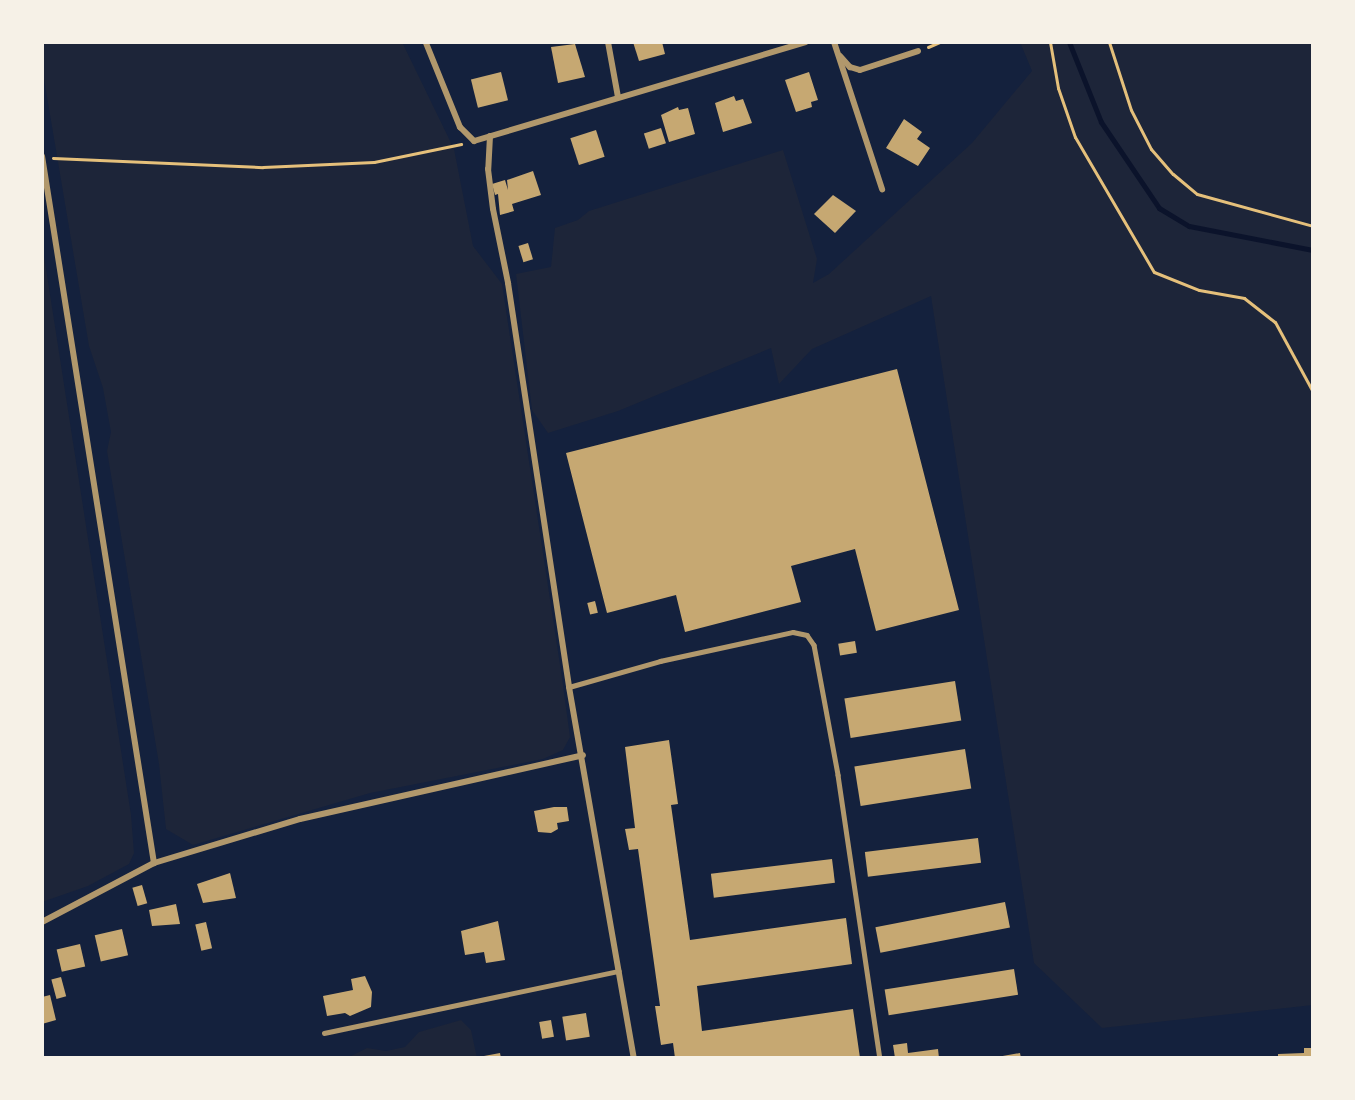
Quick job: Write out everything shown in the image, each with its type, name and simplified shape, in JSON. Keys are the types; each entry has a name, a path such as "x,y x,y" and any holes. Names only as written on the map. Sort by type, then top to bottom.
{"street":[{"path":"608,42 618,97"},
{"path":"426,43 460,127 474,141 806,42"},
{"path":"834,42 882,189"},
{"path":"838,54 850,68 860,69 918,51"},
{"path":"490,136 488,169 492,199 508,284 569,687 583,755 634,1058"},
{"path":"42,157 154,863"},
{"path":"42,922 154,863 300,819 583,755"}],"lane":[{"path":"569,687 660,661 793,632 807,634 814,645 838,775 880,1058"},
{"path":"324,1033 619,971"}],"path":[{"path":"1050,42 1058,88 1075,137 1154,272 1199,290 1244,298 1275,322 1313,392"},
{"path":"1109,42 1131,110 1151,148 1173,174 1197,194 1313,226"},
{"path":"42,157 263,167 374,162 474,141"}],"shaded area":[{"path":"42,42 402,42 454,149 473,246 502,284 570,737 563,750 543,759 370,793 193,845 166,829 159,764 107,451 111,432 103,388 89,346 42,67"},
{"path":"1020,42 1313,42 1313,1005 1102,1028 1034,963 931,296 812,349 779,384 771,348 618,411 548,433 532,410 516,274 551,267 555,228 578,220 589,211 783,150 817,259 813,283 829,274 972,143 1032,71"},
{"path":"42,243 131,815 134,853 129,864 88,886 42,902"},
{"path":"461,1020 471,1030 477,1058 347,1058 367,1048 386,1051 405,1047 419,1032"}],"building":[{"path":"633,42 662,42 665,54 639,61"},
{"path":"575,44 585,77 558,83 551,47"},
{"path":"501,72 508,100 478,108 471,79"},
{"path":"809,72 818,100 811,102 812,107 796,112 785,80"},
{"path":"734,96 736,101 743,99 752,123 723,132 715,103"},
{"path":"678,107 679,110 688,108 695,134 669,142 661,115"},
{"path":"904,119 922,132 917,139 930,148 918,166 886,148"},
{"path":"661,128 666,143 649,149 644,134"},
{"path":"596,130 605,157 579,165 570,138"},
{"path":"533,171 541,195 512,204 514,211 500,215 498,194 495,195 492,184 505,180 508,190 507,180"},
{"path":"833,195 856,211 835,233 814,214"},
{"path":"528,243 533,259 523,262 518,246"},
{"path":"897,369 959,610 876,631 855,549 791,566 801,602 685,632 676,595 607,613 566,453"},
{"path":"595,601 598,613 590,615 587,603"},
{"path":"855,641 857,653 840,656 838,644"},
{"path":"955,681 961,721 851,738 844,699"},
{"path":"669,740 678,804 671,805 690,940 846,918 852,964 697,986 702,1031 853,1009 860,1058 675,1058 673,1043 661,1045 655,1006 660,1006 638,849 629,850 625,829 635,828 625,747"},
{"path":"965,749 971,789 861,806 854,767"},
{"path":"567,807 569,821 557,823 558,829 551,833 538,832 534,811"},
{"path":"978,838 981,863 868,877 865,852"},
{"path":"832,859 835,883 714,898 711,874"},
{"path":"230,873 236,898 203,903 197,884"},
{"path":"142,885 147,903 138,906 132,888"},
{"path":"1005,902 1010,928 880,953 875,927"},
{"path":"176,904 180,924 152,926 149,910"},
{"path":"498,921 505,960 486,963 484,952 465,955 461,931"},
{"path":"206,922 212,948 201,951 195,924"},
{"path":"122,929 128,955 101,962 95,935"},
{"path":"80,944 85,966 62,972 57,949"},
{"path":"1014,969 1018,995 889,1015 885,989"},
{"path":"365,976 372,992 371,1007 350,1016 345,1013 327,1016 323,996 353,990 351,979"},
{"path":"61,977 66,996 57,999 51,980"},
{"path":"50,995 56,1020 42,1024 42,997"},
{"path":"586,1013 590,1037 566,1040 562,1017"},
{"path":"551,1020 554,1037 542,1039 539,1022"},
{"path":"907,1043 908,1053 938,1049 939,1058 895,1058 893,1045"},
{"path":"1304,1048 1313,1048 1313,1058 1278,1058 1278,1054 1304,1053"},
{"path":"500,1053 501,1058 484,1058 484,1056"},
{"path":"1020,1053 1021,1058 997,1058 997,1057"}],"waterway":[{"path":"1069,42 1101,122 1159,208 1189,226 1313,250"}]}
